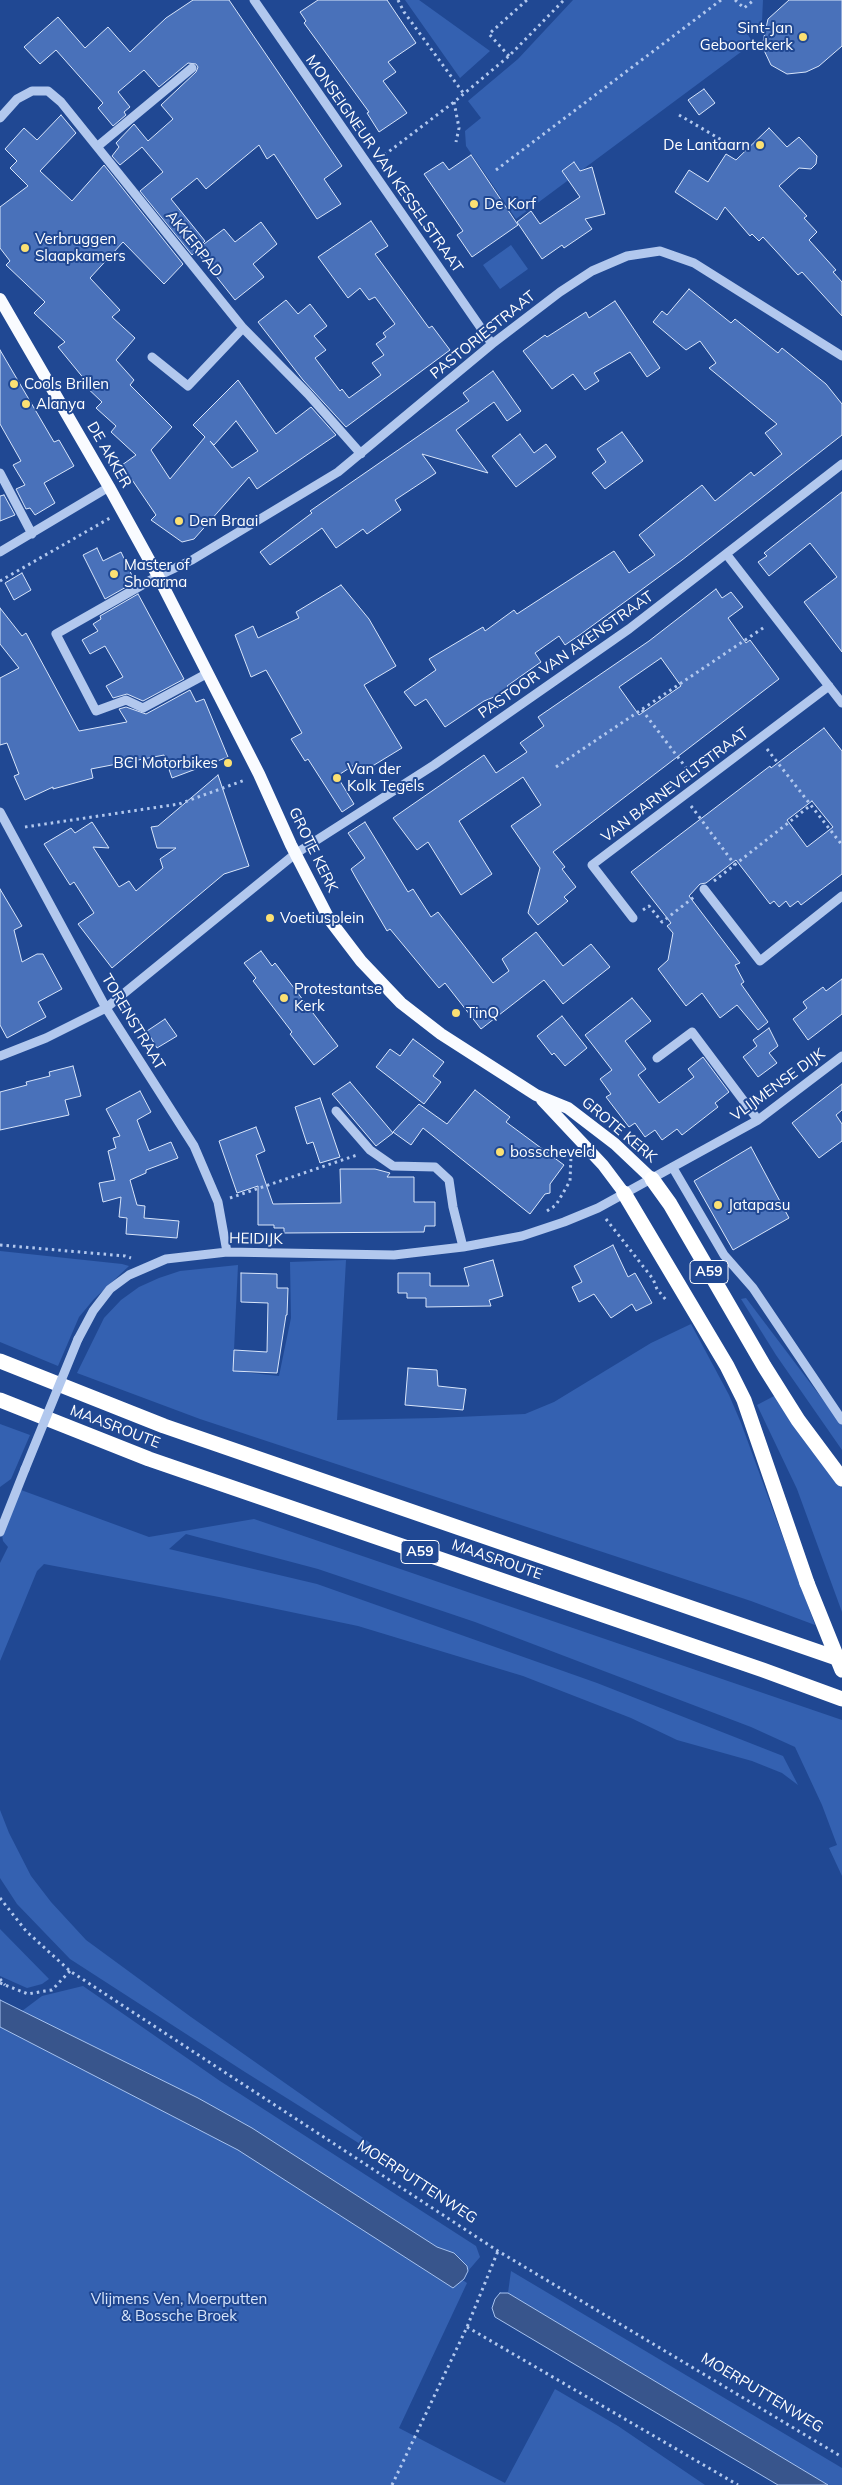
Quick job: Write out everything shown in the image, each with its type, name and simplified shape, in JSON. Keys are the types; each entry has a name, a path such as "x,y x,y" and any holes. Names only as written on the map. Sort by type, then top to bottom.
{"highway":[{"name":"A59","path":"652,1179 670,1204 764,1366 798,1420 842,1479"},
{"name":"A59","path":"624,1193 686,1296 744,1400 808,1583 842,1670"},
{"name":"MAASROUTE","path":"0,1361 164,1426 842,1660"},
{"name":"MAASROUTE","path":"0,1400 149,1459 754,1666 842,1699"}],"main road":[{"name":"DE AKKER","path":"0,299 105,490 158,576"},
{"name":"GROTE KERK","path":"158,576 259,774 295,854 329,919 361,961 401,1003 441,1034 536,1095 568,1108 615,1144 652,1179"},
{"name":"GROTE KERK","path":"536,1095 603,1165 624,1193"}],"street":[{"name":"MONSEIGNEUR VAN KESSELSTRAAT","path":"254,0 492,344"},
{"path":"98,146 192,68"},
{"name":"AKKERPAD","path":"0,118 17,99 32,91 48,91 61,102 243,328 308,394 361,454"},
{"name":"PASTORIESTRAAT","path":"208,674 143,708 126,700 96,711 56,634 158,576 192,560 338,472 492,344 560,292 592,271 627,256 660,251 694,263 842,356"},
{"path":"152,357 188,386 243,328"},
{"name":"PASTOOR VAN AKENSTRAAT","path":"0,1056 46,1038 106,1008 295,854 450,754 629,629 727,555 842,464"},
{"path":"0,473 32,534"},
{"path":"0,552 105,490"},
{"path":"727,555 842,703"},
{"name":"VAN BARNEVELTSTRAAT","path":"633,918 592,865 829,686"},
{"name":"TORENSTRAAT","path":"0,812 106,1008 194,1146 218,1202 227,1252"},
{"path":"704,889 760,961 842,896"},
{"path":"658,1058 692,1032 758,1120"},
{"name":"VLIJMENSE DIJK","path":"652,1179 758,1120 842,1056"},
{"path":"336,1111 370,1150 393,1166 435,1168 450,1180 453,1207 463,1247"},
{"path":"673,1168 724,1255 753,1288 842,1420"},
{"name":"HEIDIJK","path":"4,1509 25,1469 78,1339 93,1310 110,1289 129,1275 148,1265 166,1259 227,1252 394,1255 463,1247 522,1236 564,1222 598,1208 652,1179"},
{"path":"0,1532 4,1509"}],"path":[{"path":"398,0 404,12 464,94"},
{"path":"509,56 489,34 527,0"},
{"path":"368,166 454,102 509,56 564,0"},
{"path":"496,170 721,0"},
{"path":"735,0 744,8 754,0"},
{"path":"454,102 458,128 456,142"},
{"path":"679,115 732,146"},
{"path":"105,490 117,524"},
{"path":"0,581 113,516"},
{"path":"556,767 777,619"},
{"path":"642,710 699,784"},
{"path":"759,739 842,845"},
{"path":"8,829 179,804 259,774"},
{"path":"683,796 735,865"},
{"path":"633,918 649,906 662,922 811,805"},
{"path":"218,1202 370,1150"},
{"path":"540,1216 556,1205 570,1181 571,1151"},
{"path":"598,1208 653,1279 662,1297 669,1302 686,1296"},
{"path":"0,1245 125,1256 148,1265"},
{"name":"MOERPUTTENWEG","path":"0,1898 26,1931 70,1970 498,2251 842,2457"},
{"path":"0,1983 28,1994 45,1992 52,1990 70,1970"},
{"path":"0,1979 5,1986"},
{"path":"392,2485 467,2327 498,2251"},
{"path":"467,2327 738,2485"}],"green space":[{"path":"405,0 419,0 490,51 460,78"},
{"path":"573,0 763,0 762,21 747,33 753,43 516,219 466,146 465,131 481,118 468,101 518,59"},
{"path":"511,245 528,269 500,289 483,265"},
{"path":"0,1251 129,1266 94,1299 79,1317 58,1366 0,1342"},
{"path":"346,1260 337,1420 525,1414 554,1402 651,1343 691,1324 729,1395 741,1423 815,1625 751,1601 200,1419 77,1373 104,1318 121,1300 139,1287 180,1271 238,1265 233,1371 279,1376 291,1318 290,1262"},
{"path":"746,1298 842,1425 842,1450 776,1355 741,1299"},
{"path":"776,1395 842,1488 842,1612 797,1489 757,1405"},
{"path":"0,1424 30,1435 11,1479 0,1487"},
{"path":"21,1490 149,1537 254,1519 842,1720 842,1876 829,1848 837,1845 822,1805 795,1747 751,1727 475,1622 318,1569 186,1534 169,1549 317,1584 597,1683 783,1756 798,1785 782,1773 752,1761 677,1740 631,1718 523,1676 358,1626 219,1597 44,1564 37,1571 0,1661 0,1563 8,1547 3,1541 2,1535"},
{"path":"0,1810 9,1833 31,1876 51,1902 86,1940 191,2017 433,2187 429,2187 245,2072 70,1959 17,1904 0,1878"},
{"path":"0,1929 49,1979 42,1984 27,1988 0,1976"},
{"path":"83,1986 220,2081 476,2246 480,2257 468,2271 467,2266 454,2253 437,2247 22,2011 42,1996"},
{"name":"Vlijmens Ven, Moerputten & Bossche Broek","path":"0,2015 321,2186 467,2283 399,2428 505,2483 555,2389 618,2426 705,2485 0,2485"},
{"path":"511,2271 842,2468 842,2485 828,2485 519,2301 508,2293"}],"shaded area":[{"path":"0,2000 198,2098 252,2128 437,2247 454,2253 467,2266 468,2271 464,2279 453,2288 238,2150 0,2027"},
{"path":"500,2293 508,2293 828,2485 778,2485 495,2317 492,2308 495,2299"}],"building":[{"path":"193,0 229,0 342,166 324,179 341,204 317,219 274,154 267,159 259,145 206,189 197,178 171,199 205,241 196,250 224,229 235,242 261,222 277,244 253,264 264,277 235,300 196,251 192,255 140,191 163,172 142,147 120,165 112,156 119,147 116,143 134,124 148,141 173,119 161,105 196,72 198,67 196,64 188,63 159,87 144,70 118,92 130,107 124,112 126,115 113,126 98,108 103,103 56,50 40,64 24,47 58,17 85,48 108,27 130,52 166,18"},
{"path":"318,0 387,0 416,43 388,62 396,72 383,81 407,113 379,132 367,113 369,112 304,23 306,21 300,12"},
{"name":"Sint-Jan Geboortekerk","path":"789,0 842,0 842,46 819,66 806,72 787,74 771,65 762,46 768,19"},
{"path":"704,89 715,103 699,115 688,100"},
{"path":"61,115 76,133 40,171 72,201 104,165 183,264 164,284 123,242 90,278 120,310 112,317 135,338 116,360 134,380 130,385 172,427 151,450 170,479 205,437 193,425 238,380 276,434 311,407 336,435 257,489 249,477 194,539 182,542 151,520 156,515 122,465 136,455 111,432 116,426 96,408 102,402 82,383 85,380 58,347 65,342 34,313 45,302 6,265 10,261 0,248 0,207 28,186 10,168 17,161 5,149 24,128 37,140","holes":["236,421 258,451 232,468 210,441 214,445"]},
{"path":"769,128 787,147 799,137 817,156 816,164 811,169 799,168 779,186 807,216 804,218 817,232 809,240 836,270 833,272 842,282 842,316 802,272 798,275 763,237 759,241 752,234 750,236 725,207 717,220 675,192 689,170 708,182 726,154 736,160"},
{"name":"De Korf","path":"471,155 518,225 472,257 457,235 463,231 424,174 443,162 449,170"},
{"path":"574,162 580,171 592,167 605,214 585,219 592,229 564,248 562,245 542,259 517,222 531,211 540,224 580,197 562,171"},
{"path":"371,221 388,246 375,254 429,328 432,326 450,350 346,427 303,380 258,322 286,300 298,314 310,304 327,326 314,336 326,350 315,358 340,391 342,389 349,398 381,375 372,363 384,355 376,344 386,337 383,333 395,324 375,297 369,300 360,288 348,298 318,257"},
{"path":"689,289 731,323 735,319 778,353 782,348 826,384 842,404 842,435 682,560 581,634 565,645 559,636 535,653 541,662 507,686 499,695 484,701 445,727 426,699 415,706 404,692 436,670 429,659 483,627 485,631 514,610 517,614 614,551 629,573 655,555 639,535 702,485 715,501 751,472 754,476 782,454 765,433 777,424 709,368 716,363 700,341 686,350 653,322 662,311 667,315"},
{"path":"615,301 660,368 647,377 630,352 594,373 599,381 585,390 573,374 552,389 523,351 545,335 547,337 586,312 589,318"},
{"path":"0,350 54,442 59,440 74,466 44,483 55,503 35,515 30,508 26,509 16,489 25,485 13,465 21,461 0,424"},
{"path":"493,371 521,411 507,421 494,402 456,430 488,473 422,454 436,473 395,500 401,510 367,534 363,529 336,548 322,528 270,565 260,552 312,513 310,511 469,401 463,393"},
{"path":"622,432 643,461 605,489 592,473 606,462 597,449"},
{"path":"520,434 534,453 546,444 556,457 516,487 492,456"},
{"path":"842,492 842,652 804,602 837,577 810,543 769,576 758,562 767,556 764,553"},
{"path":"4,495 15,515 0,521 0,496"},
{"name":"Master of Shoarma","path":"97,548 103,561 121,552 135,582 105,599 83,555"},
{"path":"22,573 31,590 14,600 5,583"},
{"path":"341,585 369,619 396,666 364,685 402,748 361,773 354,765 337,776 354,804 342,812 308,759 305,761 291,739 302,733 266,670 251,677 235,635 253,626 258,638 299,618 296,612"},
{"path":"716,589 722,598 731,592 743,607 728,618 746,643 750,640 779,679 553,852 565,867 562,869 576,887 564,897 568,901 538,925 528,913 540,868 511,826 541,805 523,777 459,821 492,874 461,895 428,842 417,850 393,818 484,755 496,773 527,752 520,743 544,726 538,717 649,641","holes":["661,658 681,686 639,715 619,687"]},
{"path":"138,594 184,679 143,701 127,694 113,698 106,686 123,677 105,646 90,654 82,640 98,631 93,624 101,619 100,616"},
{"path":"0,608 22,636 26,633 79,731 127,722 119,709 126,707 146,714 190,690 196,702 204,699 228,757 172,778 164,755 91,769 93,778 53,789 53,787 25,800 14,776 19,774 7,743 0,745 0,678 19,668 0,644"},
{"path":"824,728 842,751 842,874 801,905 798,901 790,907 786,901 779,907 774,901 770,904 736,860 706,883 700,884 689,896 740,963 735,965 744,982 741,984 768,1022 758,1030 737,1005 720,1018 702,993 686,1006 658,969 668,960 673,933 667,926 671,923 631,872 770,766 771,768","holes":["812,801 833,827 807,847 787,820"]},
{"path":"218,775 249,866 224,874 112,968 78,924 94,913 74,882 70,885 44,844 71,828 75,833 92,822 109,848 93,847 119,887 129,881 136,891 163,868 160,859 176,848 157,848 151,827 158,826"},
{"path":"365,822 408,892 413,889 431,917 438,912 493,983 509,971 502,959 536,932 563,966 591,944 610,967 563,1004 544,980 481,1029 445,983 439,988 390,929 387,931 356,878 351,869 365,858 348,833"},
{"path":"0,889 22,926 14,930 22,962 37,954 43,954 62,989 38,1002 46,1017 7,1038 0,1025"},
{"path":"261,951 272,966 275,963 338,1046 314,1065 290,1034 292,1032 253,981 256,978 244,963"},
{"path":"842,979 842,1014 808,1040 793,1019 807,1008 803,1002 823,987 826,991"},
{"path":"632,998 651,1021 625,1041 646,1069 638,1075 659,1103 694,1077 688,1069 703,1057 729,1092 715,1103 718,1107 682,1135 677,1129 662,1140 655,1130 645,1137 635,1123 629,1127 606,1097 611,1094 600,1079 612,1070 585,1035"},
{"path":"562,1016 587,1048 565,1066 554,1053 552,1055 537,1036"},
{"path":"165,1019 177,1036 157,1048 147,1031"},
{"path":"769,1028 778,1046 769,1053 777,1063 758,1077 743,1057 757,1046 753,1040"},
{"path":"413,1039 444,1062 433,1076 441,1082 424,1104 376,1067 390,1049 400,1056"},
{"path":"73,1066 81,1096 65,1100 69,1115 0,1130 0,1092 27,1085 26,1082 50,1076 49,1072"},
{"path":"350,1082 393,1133 376,1146 332,1094"},
{"path":"842,1084 842,1110 836,1115 842,1124 842,1141 819,1158 792,1123"},
{"name":"bosscheveld","path":"475,1090 510,1117 506,1122 564,1165 550,1184 550,1193 545,1194 530,1214 423,1128 411,1145 393,1132 419,1104 447,1124"},
{"path":"140,1091 151,1112 137,1120 149,1151 171,1142 178,1158 146,1170 146,1173 130,1180 137,1205 145,1206 144,1218 179,1221 177,1238 126,1234 127,1218 119,1217 121,1197 103,1202 99,1183 115,1180 108,1151 116,1148 113,1138 120,1136 106,1109"},
{"path":"320,1098 340,1157 320,1163 313,1142 307,1144 295,1107"},
{"path":"256,1127 265,1151 256,1155 273,1204 341,1203 340,1169 375,1169 390,1173 387,1177 414,1177 414,1202 435,1202 435,1226 425,1226 424,1232 284,1233 284,1228 274,1228 274,1225 258,1225 258,1186 237,1193 219,1141"},
{"path":"751,1147 789,1218 733,1250 694,1181"},
{"path":"613,1245 628,1277 635,1273 652,1303 636,1311 632,1304 611,1318 594,1294 579,1302 572,1287 582,1282 574,1266"},
{"path":"493,1260 503,1296 489,1300 491,1306 426,1307 426,1298 407,1298 407,1293 398,1293 398,1273 430,1273 430,1286 469,1286 464,1268"},
{"path":"241,1273 277,1274 277,1288 288,1288 287,1315 277,1373 233,1371 234,1350 267,1352 268,1303 241,1302"},
{"path":"408,1368 437,1370 438,1386 466,1389 463,1410 405,1405"}],"place":[{"name":"Sint-Jan Geboortekerk","path":"803,37"},
{"name":"De Lantaarn","path":"760,145"},
{"name":"De Korf","path":"474,204"},
{"name":"Verbruggen Slaapkamers","path":"25,248"},
{"name":"Cools Brillen","path":"14,384"},
{"name":"Alanya","path":"26,404"},
{"name":"Den Braai","path":"179,521"},
{"name":"Master of Shoarma","path":"114,574"},
{"name":"BCI Motorbikes","path":"228,763"},
{"name":"Van der Kolk Tegels","path":"337,778"},
{"name":"Voetiusplein","path":"270,918"},
{"name":"Protestantse Kerk","path":"284,998"},
{"name":"TinQ","path":"456,1013"},
{"name":"bosscheveld","path":"500,1152"},
{"name":"Jatapasu","path":"718,1205"}]}
